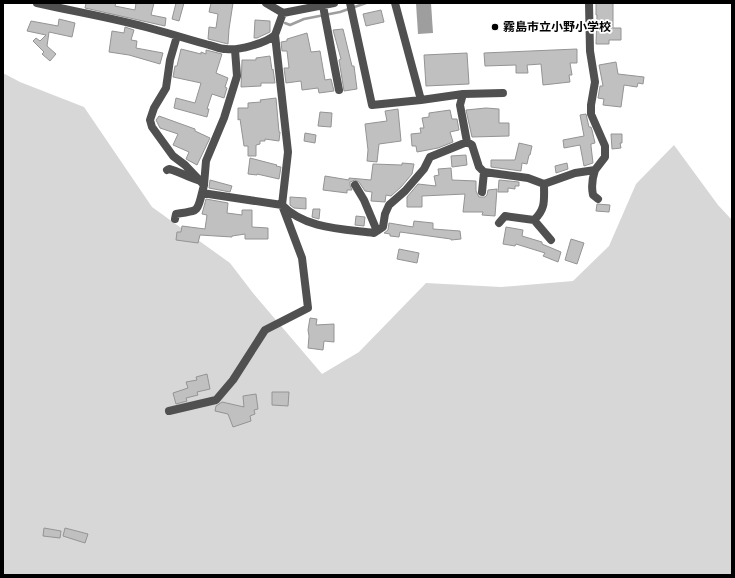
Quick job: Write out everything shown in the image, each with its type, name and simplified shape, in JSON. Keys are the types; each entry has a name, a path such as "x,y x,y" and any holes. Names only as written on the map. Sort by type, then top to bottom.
{"street":[{"path":"37,3 106,17 226,49 235,50 271,38 275,33 281,16"},
{"path":"266,3 281,16"},
{"path":"281,16 323,8 334,3"},
{"path":"350,3 372,105 463,94 503,93"},
{"path":"395,3 421,100"},
{"path":"589,3 590,51 595,82 590,105 592,114 605,146 605,157 594,170 592,178 593,195 598,199"},
{"path":"323,8 338,90"},
{"path":"169,411 216,400 233,380 265,330 308,308 302,258 282,205 288,152 275,33"},
{"path":"176,36 170,60 166,88 154,108 150,120 152,127 173,156 202,186"},
{"path":"175,219 176,214 194,212 199,207 206,161 224,118 237,76 235,50"},
{"path":"463,94 460,105 467,142 472,145 479,167 484,172 528,178 544,184 575,173 594,170"},
{"path":"167,170 169,169 176,171 202,186 282,205 288,211 312,223 374,233 383,227 385,214 389,205 405,191 424,169 430,157 467,142"},
{"path":"482,192 484,172"},
{"path":"534,220 541,213 544,184"},
{"path":"355,185 364,200 377,231"},
{"path":"499,223 504,216 534,220 551,240"}],"shaded area":[{"path":"416,3 431,3 433,33 418,34"},
{"path":"3,73 20,82 84,107 152,207 230,263 253,293 322,374 359,352 426,283 501,287 573,281 609,246 636,184 674,145 718,205 732,220 732,575 3,575"}],"building":[{"path":"86,3 116,3 115,6 135,10 136,3 154,3 151,15 166,18 165,26 85,8"},
{"path":"176,3 184,3 179,21 172,19"},
{"path":"211,3 233,3 228,44 208,39 209,27 216,28 218,14 209,12"},
{"path":"596,3 613,3 613,28 621,28 621,40 609,40 609,44 596,44"},
{"path":"381,10 384,22 366,26 363,14"},
{"path":"59,19 75,23 72,37 49,32 47,46 56,54 50,61 42,54 44,52 33,41 36,38 40,41 46,35 27,31 31,21 58,26"},
{"path":"255,20 270,21 270,32 254,38"},
{"path":"125,27 134,30 131,40 137,41 136,48 163,53 160,64 129,55 109,52 112,31 124,33"},
{"path":"343,29 352,66 354,66 357,89 344,91 339,60 341,59 333,30"},
{"path":"307,33 311,52 320,51 325,80 331,79 334,91 319,93 318,88 302,90 301,81 286,83 284,68 289,68 287,51 282,51 281,42"},
{"path":"181,49 201,54 201,52 206,54 206,50 222,54 216,73 228,78 225,87 227,88 224,98 212,94 207,109 209,109 207,117 174,108 176,98 195,103 201,83 173,77"},
{"path":"577,49 577,63 570,63 572,75 569,75 570,82 543,85 541,64 527,65 528,73 516,73 516,65 485,66 484,53"},
{"path":"467,53 469,84 426,86 424,55"},
{"path":"270,56 275,83 261,83 261,86 241,87 242,60 256,60 256,58"},
{"path":"616,62 618,74 644,77 643,84 638,83 637,87 624,85 621,107 603,105 604,99 598,98 600,86 603,86 599,65"},
{"path":"276,98 280,132 279,141 265,139 265,141 260,141 260,144 256,145 256,156 248,156 248,146 244,146 240,119 238,120 238,108 248,108 248,103 261,102 260,100"},
{"path":"486,108 499,109 499,123 509,123 509,136 472,137 466,110"},
{"path":"398,109 401,141 379,144 377,162 367,161 368,150 365,124 387,121 385,111"},
{"path":"450,110 452,119 457,119 459,130 450,132 453,142 438,148 417,152 416,146 412,146 411,134 421,133 420,128 424,128 422,118 429,117 429,113"},
{"path":"320,112 332,113 331,127 318,126"},
{"path":"586,114 595,143 591,144 593,163 584,166 580,145 564,148 563,140 584,136 580,115"},
{"path":"159,116 195,129 195,131 210,138 197,165 186,159 189,152 173,145 178,134 160,128 156,120"},
{"path":"305,133 316,135 315,143 304,141"},
{"path":"611,134 622,134 622,143 620,143 621,148 612,149"},
{"path":"519,143 532,146 527,164 522,163 521,171 491,167 491,160 515,160"},
{"path":"466,155 467,165 452,167 451,156"},
{"path":"250,158 281,167 279,179 257,174 248,174"},
{"path":"402,163 414,164 412,174 391,196 386,195 385,202 371,201 372,192 365,191 359,182 355,180 350,182 352,190 347,190 347,193 323,190 325,176 349,180 349,178 371,180 373,164 402,165"},
{"path":"567,163 568,169 556,173 555,166"},
{"path":"451,168 452,180 476,181 476,191 479,197 485,197 488,190 497,189 495,216 482,215 483,212 463,212 465,194 422,196 422,207 407,207 407,197 418,184 436,186 434,176 439,175 438,169"},
{"path":"210,180 232,186 230,192 209,188"},
{"path":"499,180 519,182 519,186 515,186 515,189 508,188 508,192 498,192"},
{"path":"290,197 306,198 306,209 294,208 290,205"},
{"path":"206,199 228,203 227,213 242,215 242,210 252,210 252,227 268,228 268,239 245,239 245,234 232,237 200,235 198,243 176,240 177,232 181,232 182,226 205,229 207,215 202,214"},
{"path":"597,204 610,205 609,212 596,211"},
{"path":"313,209 320,209 319,219 312,217"},
{"path":"356,216 365,217 364,226 355,225"},
{"path":"414,221 433,223 433,229 460,231 461,239 451,240 400,232 399,237 390,236 390,234 384,233 388,230 389,223 413,227"},
{"path":"506,227 523,230 522,236 542,242 542,244 561,252 558,262 543,256 545,253 516,244 515,246 503,244"},
{"path":"571,239 584,243 577,264 565,260"},
{"path":"399,249 419,253 417,263 397,259"},
{"path":"310,318 317,319 316,325 334,324 334,342 324,341 323,350 308,348"},
{"path":"207,374 210,389 197,392 198,395 186,398 187,401 176,404 173,393 188,388 186,382 197,380 196,377"},
{"path":"272,392 289,392 288,406 272,405"},
{"path":"256,394 258,409 254,410 255,414 250,416 251,421 233,427 228,414 215,411 216,406 222,402 244,407 243,396"},
{"path":"44,528 61,531 60,538 43,536"},
{"path":"65,528 88,534 85,543 63,536"}],"waterway":[{"path":"285,23 290,25 304,19 340,12 366,3"}],"place":[{"name":"霧島市立小野小学校","path":"495,27"}]}
